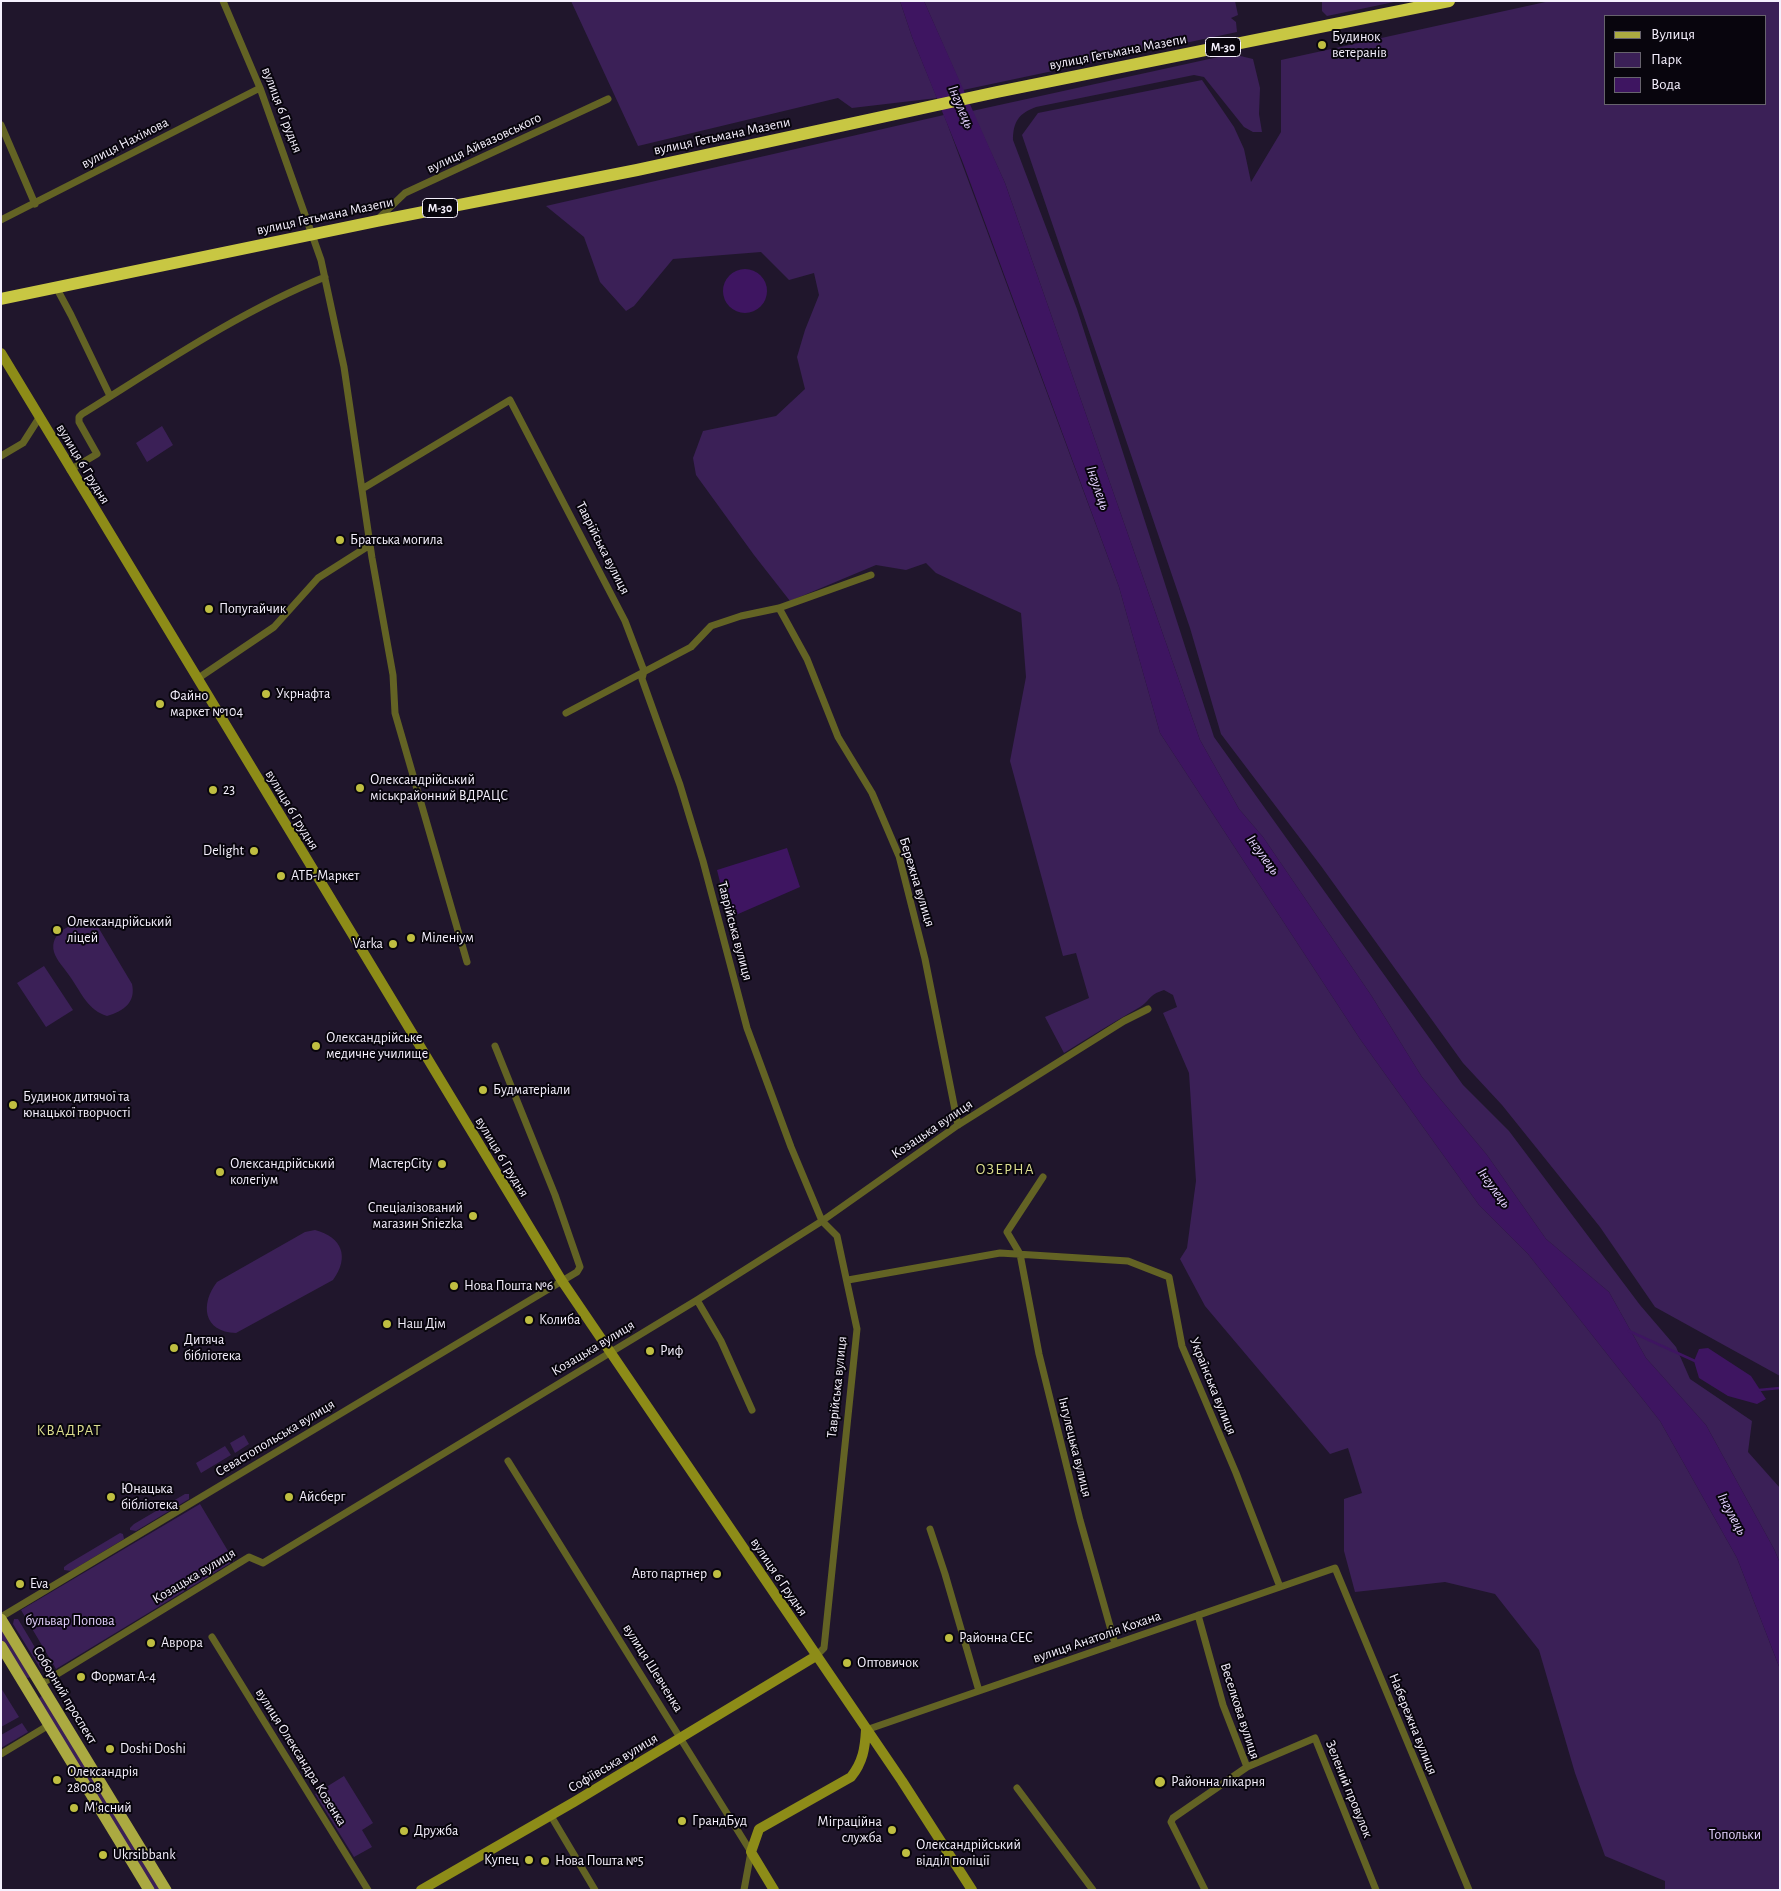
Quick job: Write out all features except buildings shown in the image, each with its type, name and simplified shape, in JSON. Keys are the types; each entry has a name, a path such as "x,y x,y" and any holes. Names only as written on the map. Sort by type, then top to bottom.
{"highway":[{"name":"вулиця Гетьмана Мазепи","path":"1,299 377,221 637,170 997,92 1449,1"}],"main road":[{"name":"Соборний проспект","path":"1,1618 166,1890"},
{"name":"Соборний проспект","path":"1,1646 149,1890"},
{"path":"28,1692 41,1684"}],"street":[{"name":"вулиця 6 Грудня","path":"223,1 260,88 313,234 325,277 344,367 370,545 393,675 395,713 467,962"},
{"name":"вулиця Нахімова","path":"1,220 260,88"},
{"name":"вулиця Айвазовського","path":"377,221 405,193 608,99"},
{"path":"1,125 34,204"},
{"path":"70,470 97,454 79,422 79,417 243,315 279,296 325,277"},
{"path":"56,287 72,315 110,396"},
{"name":"вулиця 6 Грудня","path":"1,353 562,1281 972,1890"},
{"name":"Таврійська вулиця","path":"362,489 510,400 624,621 644,671 642,679 680,785 703,862 747,1028 791,1146 822,1221 837,1236 857,1328 824,1648 816,1656"},
{"path":"1,456 23,443 39,418"},
{"path":"197,679 274,627 318,578 370,545"},
{"path":"566,713 691,647 711,626 742,616 779,608 871,575"},
{"name":"Бережна вулиця","path":"779,608 807,659 838,737 872,794 899,856 925,959 958,1125"},
{"name":"Козацька вулиця","path":"41,1684 249,1557 263,1563 697,1300 822,1221 958,1125 1124,1021 1148,1009"},
{"name":"вулиця 6 Грудня","path":"495,1046 555,1195 580,1267 577,1272 562,1281"},
{"path":"1020,1254 1007,1232 1043,1177"},
{"name":"Українська вулиця","path":"848,1280 1000,1253 1128,1261 1169,1277 1182,1346 1236,1474 1280,1587"},
{"name":"Інгулецька вулиця","path":"1020,1254 1040,1354 1080,1520 1115,1644"},
{"name":"Севастопольська вулиця","path":"1,1618 562,1281"},
{"path":"697,1300 721,1341 752,1410"},
{"name":"вулиця Шевченка","path":"508,1460 774,1890"},
{"path":"930,1529 979,1691"},
{"name":"вулиця Анатолія Кохана","path":"866,1730 1335,1568"},
{"name":"Набережна вулиця","path":"1335,1568 1468,1890"},
{"name":"Веселкова вулиця","path":"1198,1615 1223,1705 1247,1768 1173,1818 1171,1822 1205,1890"},
{"name":"вулиця Олександра Козенка","path":"212,1637 368,1890"},
{"name":"Софіївська вулиця","path":"421,1890 551,1816 816,1656"},
{"path":"1,1754 49,1726"},
{"path":"744,1890 751,1852 759,1829 851,1777 859,1768 864,1752 866,1730"},
{"name":"Зелений провулок","path":"1247,1768 1315,1738 1376,1890"},
{"path":"1017,1788 1092,1890"},
{"path":"551,1816 595,1890"}],"green space":[{"path":"571,1 900,1 912,37 937,98 852,108 838,98 638,146"},
{"path":"924,1 1235,1 1238,15 1231,18 1236,22 1237,32 963,90"},
{"path":"1322,1 1399,1 1327,16 1322,11"},
{"path":"1550,1 1780,1 1780,1376 1655,1307 1600,1227 1502,1105 1463,1063 1321,866 1221,734 1190,628 1022,135 1038,113 1202,80 1234,127 1244,149 1251,182 1281,132 1281,60"},
{"path":"1232,54 1253,59 1260,88 1259,114 1262,132 1253,132 1244,127 1204,77 1194,75 1036,107 1025,112 1018,119 1014,128 1013,140 1077,309 1214,737 1463,1085 1509,1131 1640,1305 1676,1347 1690,1379 1752,1421 1748,1452 1780,1488 1780,1563 1706,1425 1646,1358 1609,1292 1546,1239 1487,1155 1422,1077 1371,995 1263,837 1239,809 1200,740 1005,183 972,111"},
{"name":"Топольки","path":"944,115 1119,587 1160,733 1360,1039 1479,1205 1528,1254 1660,1421 1737,1558 1780,1669 1780,1890 1665,1890 1665,1881 1605,1856 1575,1773 1539,1650 1495,1594 1445,1582 1355,1592 1344,1551 1344,1499 1362,1493 1348,1448 1330,1454 1205,1306 1180,1259 1187,1248 1196,1181 1189,1073 1163,1013 1177,1007 1173,995 1164,990 1155,994 1140,1007 1064,1053 1045,1017 1089,998 1076,953 1063,956 1010,761 1026,677 1021,613 936,573 926,563 906,570 876,565 790,601 696,475 693,458 703,431 776,416 805,389 797,357 819,295 814,273 789,280 761,252 673,259 634,306 626,311 600,282 584,237 546,206"},
{"path":"162,426 173,445 147,462 136,443"},
{"path":"87,922 98,927 132,984 132,996 127,1005 107,1016 90,1006 54,952 53,945 58,934 75,924"},
{"path":"44,966 73,1010 46,1027 17,983"},
{"path":"315,1230 332,1238 341,1249 341,1263 333,1280 236,1333 217,1328 211,1322 207,1308 208,1299 217,1282 305,1232"},
{"path":"244,1435 249,1444 235,1453 230,1443"},
{"path":"225,1446 231,1455 201,1473 196,1463"},
{"path":"185,1494 189,1494 189,1499 136,1531 130,1530 134,1524"},
{"name":"бульвар Попова","path":"200,1504 234,1561 56,1669 21,1610"},
{"path":"120,1533 123,1534 124,1539 71,1571 64,1570 64,1567 68,1564"},
{"path":"14,1619 18,1619 46,1666 45,1669 40,1668 13,1624"},
{"path":"1,1624 30,1677 24,1677 1,1639"},
{"path":"1,1688 19,1717 1,1727"},
{"path":"42,1695 163,1890 154,1890 38,1700"},
{"path":"22,1723 28,1732 1,1748 1,1735"},
{"path":"344,1776 373,1823 362,1830 372,1847 354,1857 315,1794"}],"water":[{"name":"Інгулець","path":"900,1 924,1 1005,183 1200,740 1239,809 1263,837 1371,995 1422,1077 1487,1155 1546,1239 1609,1292 1646,1358 1706,1425 1780,1563 1780,1669 1737,1558 1660,1421 1528,1254 1479,1205 1360,1039 1160,733 1119,587 963,163 912,37"},
{"path":"745,269 757,273 763,279 767,291 763,303 757,309 745,313 733,309 727,303 723,291 727,279 733,273"},
{"path":"787,848 800,887 729,918 717,870"},
{"path":"1708,1348 1751,1376 1766,1399 1757,1404 1728,1396 1699,1378 1694,1361 1699,1349"}],"waterway":[{"path":"1629,1331 1695,1361"},
{"path":"1759,1390 1780,1388"}],"place":[{"name":"Будинок ветеранів","path":"1322,45"},
{"name":"Братська могила","path":"340,540"},
{"name":"Попугайчик","path":"209,609"},
{"name":"Укрнафта","path":"266,694"},
{"name":"Файно маркет №104","path":"160,704"},
{"name":"Олександрійський міськрайонний ВДРАЦС","path":"360,788"},
{"name":"23","path":"213,790"},
{"name":"Delight","path":"254,851"},
{"name":"АТБ-Маркет","path":"281,876"},
{"name":"Олександрійський ліцей","path":"57,930"},
{"name":"Міленіум","path":"411,938"},
{"name":"Varka","path":"393,944"},
{"name":"Олександрійське медичне училище","path":"316,1046"},
{"name":"Будматеріали","path":"483,1090"},
{"name":"Будинок дитячої та юнацької творчості","path":"13,1105"},
{"name":"МастерCity","path":"442,1164"},
{"name":"Олександрійський колегіум","path":"220,1172"},
{"name":"Спеціалізований магазин Sniezka","path":"473,1216"},
{"name":"Нова Пошта №6","path":"454,1286"},
{"name":"Колиба","path":"529,1320"},
{"name":"Наш Дім","path":"387,1324"},
{"name":"Дитяча бібліотека","path":"174,1348"},
{"name":"Риф","path":"650,1351"},
{"name":"Юнацька бібліотека","path":"111,1497"},
{"name":"Айсберг","path":"289,1497"},
{"name":"Авто партнер","path":"717,1574"},
{"name":"Eva","path":"20,1584"},
{"name":"Районна СЕС","path":"949,1638"},
{"name":"Аврора","path":"151,1643"},
{"name":"Оптовичок","path":"847,1663"},
{"name":"Формат А-4","path":"81,1677"},
{"name":"Doshi Doshi","path":"110,1749"},
{"name":"Олександрія 28008","path":"57,1780"},
{"name":"Районна лікарня","path":"1160,1782"},
{"name":"М'ясний","path":"74,1808"},
{"name":"ГрандБуд","path":"682,1821"},
{"name":"Міграційна служба","path":"892,1830"},
{"name":"Дружба","path":"404,1831"},
{"name":"Олександрійський відділ поліції","path":"906,1853"},
{"name":"Ukrsibbank","path":"103,1855"},
{"name":"Купец","path":"529,1860"},
{"name":"Нова Пошта №5","path":"545,1861"}],"district":[{"name":"ОЗЕРНА","path":"1005,1169"},
{"name":"КВАДРАТ","path":"69,1430"}]}
